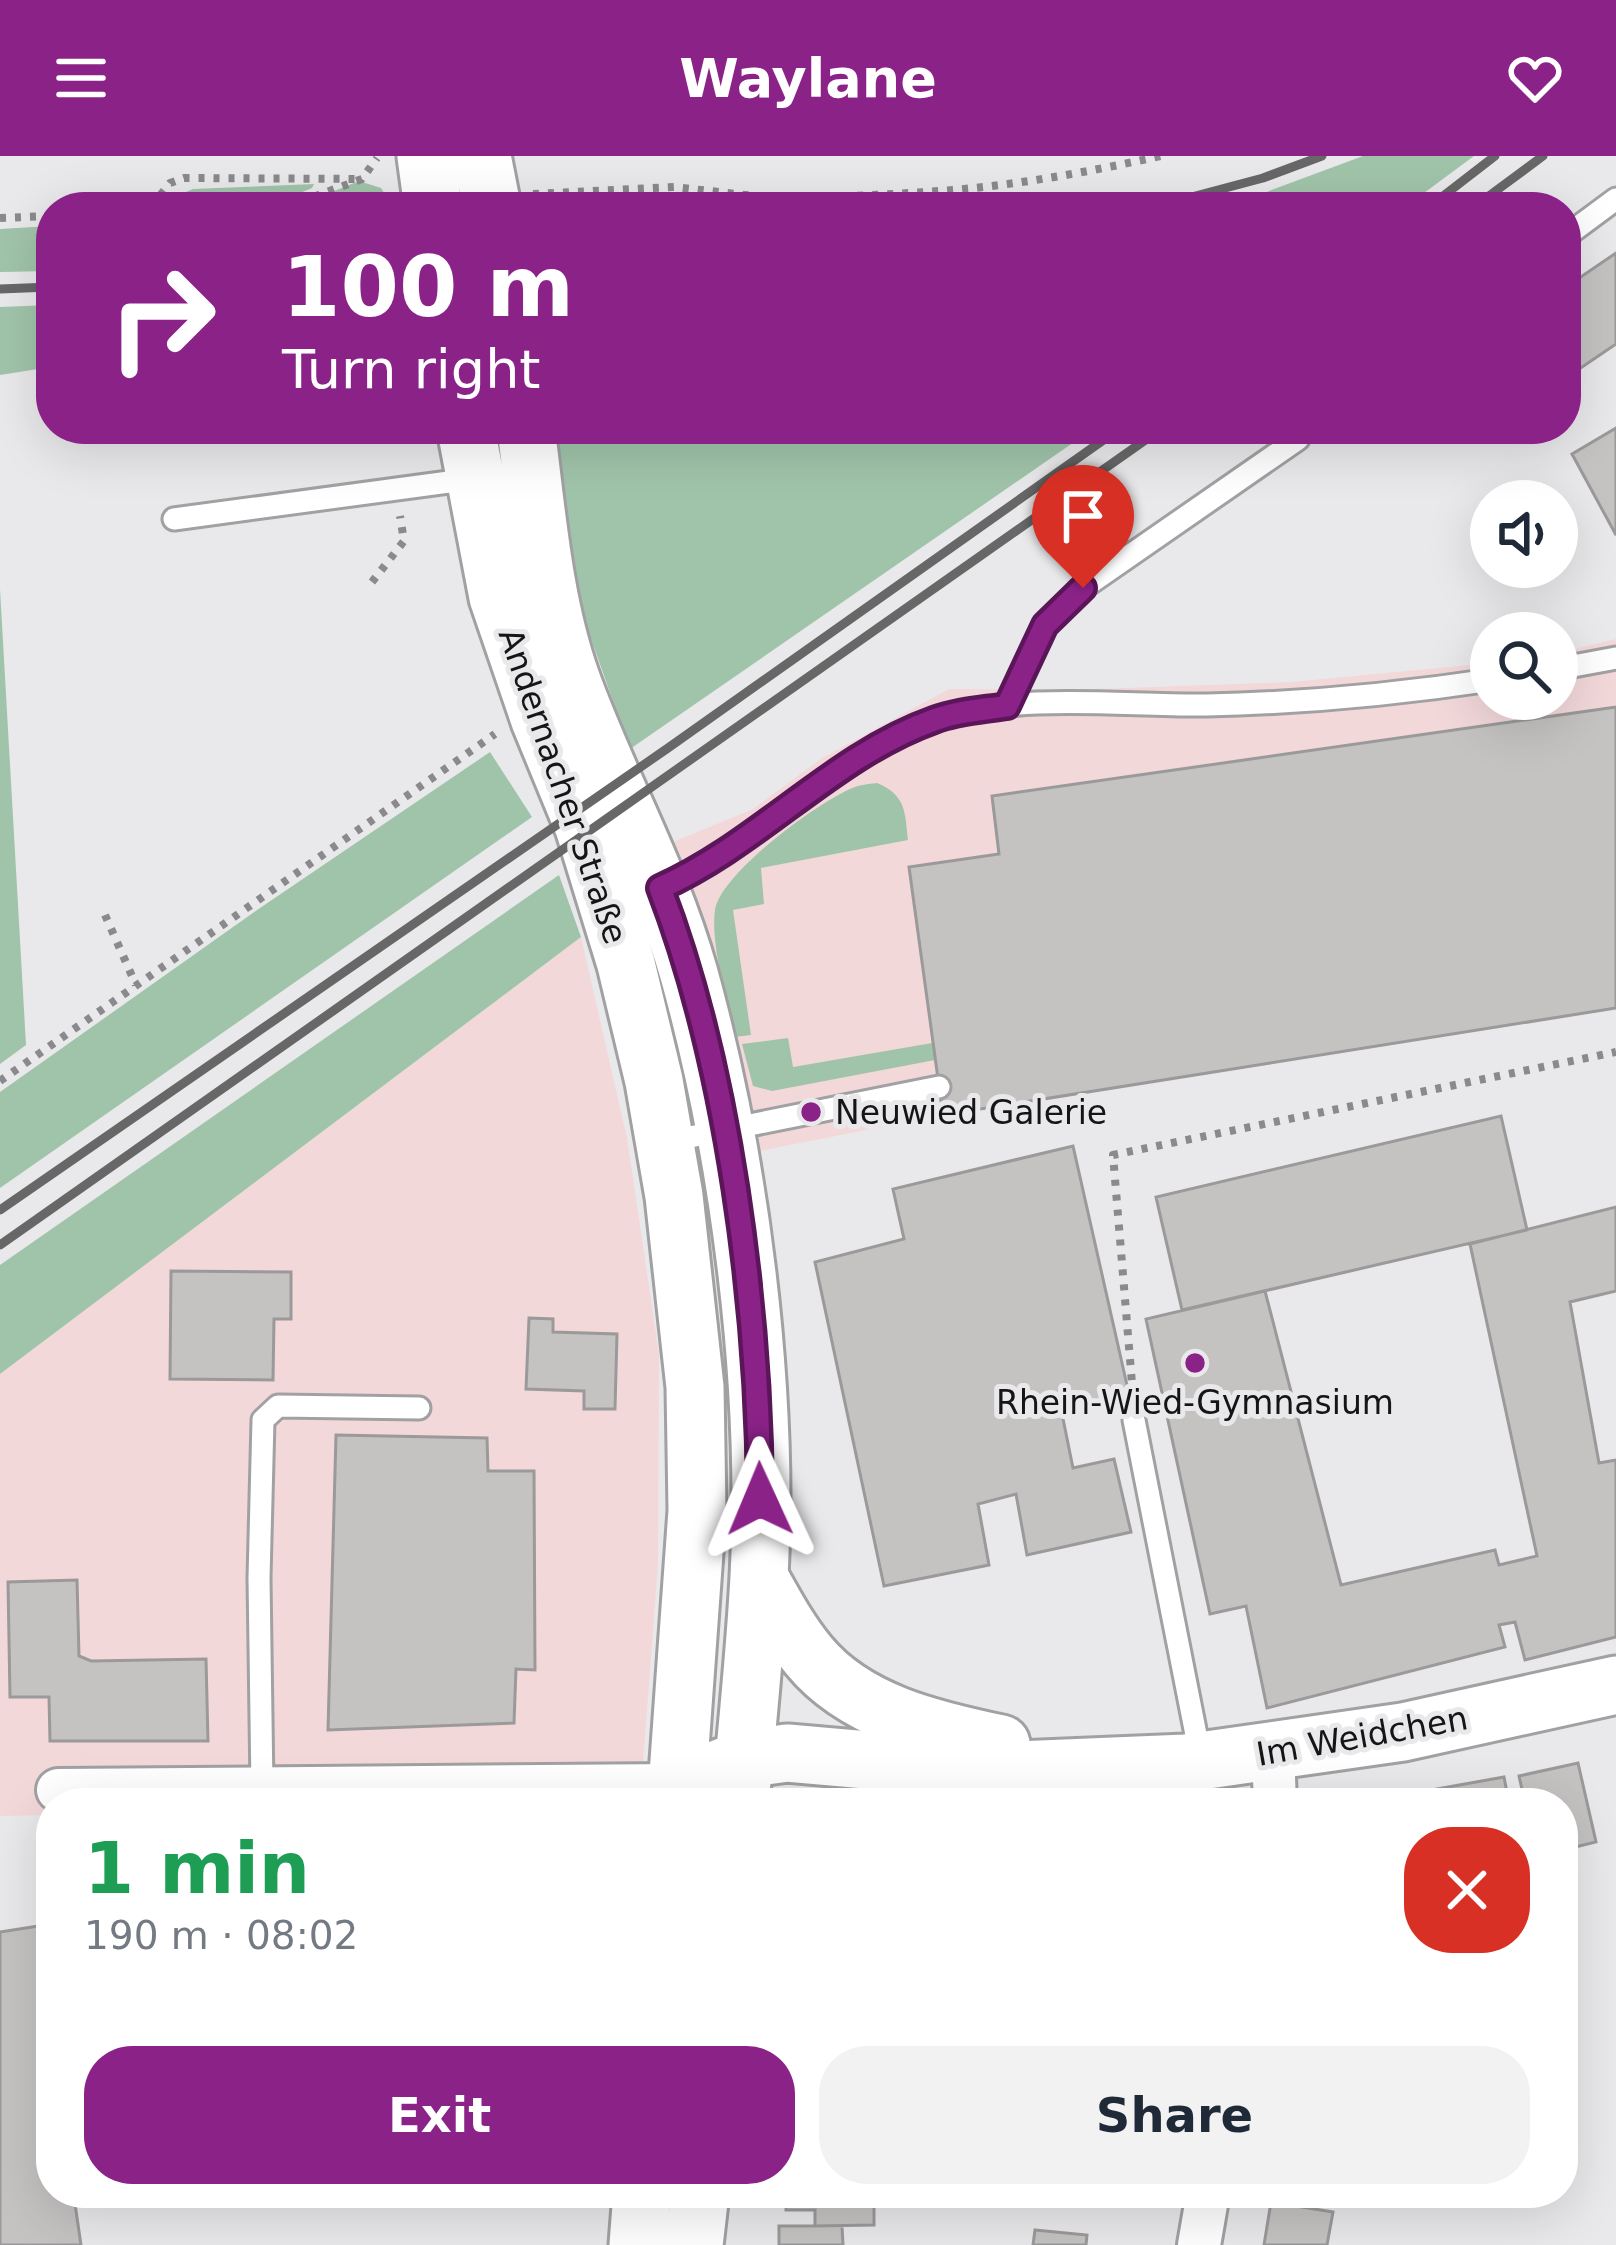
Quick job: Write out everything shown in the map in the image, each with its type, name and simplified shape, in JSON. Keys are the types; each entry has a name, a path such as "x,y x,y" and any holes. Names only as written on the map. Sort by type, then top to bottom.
{"street":[{"path":"426,156 431,192"},
{"name":"Andernacher Straße","path":"528,444 562,650 660,888 701,1019 723,1130 753,1340 760,1461 757,1599 742,1781"},
{"name":"Andernacher Straße","path":"469,454 498,597 598,869 637,1011 665,1142 694,1387 698,1511 677,1788"},
{"path":"693,1604 721,1637 745,1635 757,1599"},
{"name":"Im Weidchen","path":"757,1599 826,1674 859,1697 930,1726 1106,1766"},
{"name":"Im Weidchen","path":"706,1788 742,1781 787,1754 993,1771 1202,1761 1274,1778 1403,1732 1616,1685"},
{"path":"194,1788 321,1788"},
{"path":"638,2245 641,2208"},
{"path":"694,2245 698,2208"},
{"path":"1199,2245 1205,2208"}],"lane":[{"path":"1581,225 1616,199"},
{"path":"1007,706 1045,625 1083,588 1291,444"},
{"path":"174,519 469,454"},
{"path":"1578,665 1616,658"},
{"path":"660,888 729,852 875,747 938,718 1007,706 1210,705 1470,682"},
{"path":"665,1142 939,1087"},
{"path":"262,1787 262,1420 278,1406 419,1408"},
{"path":"1135,1420 1202,1761"}],"path":[{"path":"325,192 362,178 379,156"},
{"path":"928,192 1096,170 1161,156"},
{"path":"163,192 184,178 362,178"},
{"path":"488,186 674,187 718,192"},
{"path":"0,218 36,217"},
{"path":"372,582 404,541 401,522"},
{"path":"0,1081 492,735 540,720"},
{"path":"105,915 136,985"},
{"path":"1135,1420 1113,1155 1616,1052"}],"shaded area":[{"path":"1616,639 1616,1008 943,1115 744,1154 700,922 673,842 753,809 822,758 949,689 1291,682 1470,665 1470,720 1578,720 1578,648"},
{"path":"581,937 627,1138 659,1354 658,1565 641,1788 36,1788 36,1815 0,1816 0,1374"}],"green space":[{"path":"1363,156 1474,156 1425,192 1266,192"},
{"path":"359,181 384,192 332,192"},
{"path":"314,184 303,192 186,192"},
{"path":"36,227 36,271 0,272 0,229"},
{"path":"36,306 36,369 0,375 0,307"},
{"path":"549,444 1071,444 630,749 579,605"},
{"path":"0,589 26,1045 0,1064"},
{"path":"490,752 532,817 0,1188 0,1092"},
{"path":"877,783 899,799 908,840 761,868 764,904 733,910 751,1035 735,1037 715,939 715,910 721,895 751,859 794,824 850,789"},
{"path":"559,875 581,937 0,1374 0,1265"},
{"path":"788,1038 793,1067 932,1043 935,1060 772,1091 753,1086 742,1044"}],"building":[{"path":"1616,253 1616,344 1581,368 1581,277"},
{"path":"1616,428 1616,535 1572,454"},
{"path":"1616,707 1616,1008 943,1115 909,867 999,854 992,796 1525,720 1578,720 1578,712"},
{"path":"1501,1116 1527,1230 1182,1310 1156,1197"},
{"path":"1073,1146 1129,1394 1061,1409 1073,1468 1114,1459 1131,1532 1027,1555 1016,1494 978,1504 989,1565 884,1586 815,1262 904,1239 893,1189"},
{"path":"1616,1207 1616,1291 1570,1302 1599,1463 1616,1460 1616,1637 1525,1660 1515,1622 1499,1625 1505,1647 1267,1708 1246,1606 1210,1614 1146,1319 1265,1291 1341,1585 1495,1550 1499,1565 1537,1556 1470,1244"},
{"path":"171,1271 291,1272 291,1319 274,1319 273,1380 170,1379"},
{"path":"529,1318 553,1319 553,1332 617,1334 615,1409 584,1409 584,1391 526,1389"},
{"path":"336,1435 487,1438 488,1471 534,1471 535,1670 516,1669 514,1723 328,1730"},
{"path":"77,1580 79,1656 91,1661 206,1659 208,1741 50,1741 49,1697 10,1697 8,1582"},
{"path":"1578,1763 1596,1842 1578,1846 1578,1788 1522,1788 1519,1776"},
{"path":"1504,1777 1506,1788 1443,1788"},
{"path":"36,1926 36,2208 76,2208 81,2245 0,2245 0,1932"},
{"path":"874,2208 874,2225 815,2226 815,2210 786,2210"},
{"path":"1270,2208 1333,2212 1327,2245 1264,2245"},
{"path":"779,2226 842,2226 843,2245 779,2245"},
{"path":"1035,2230 1087,2235 1086,2245 1033,2245"}],"railway":[{"path":"1210,192 1322,156"},
{"path":"1448,192 1495,156"},
{"path":"1494,192 1543,156"},
{"path":"0,289 36,288"},
{"path":"0,1210 1098,444"},
{"path":"0,1245 1140,444"}],"place":[{"name":"Neuwied Galerie","path":"811,1112"},
{"name":"Rhein-Wied-Gymnasium","path":"1195,1363"}],"route":[{"path":"760,1499 751,1319 731,1179 701,1019 660,888 729,852 875,747 938,718 1007,706 1045,625 1083,588"}]}
